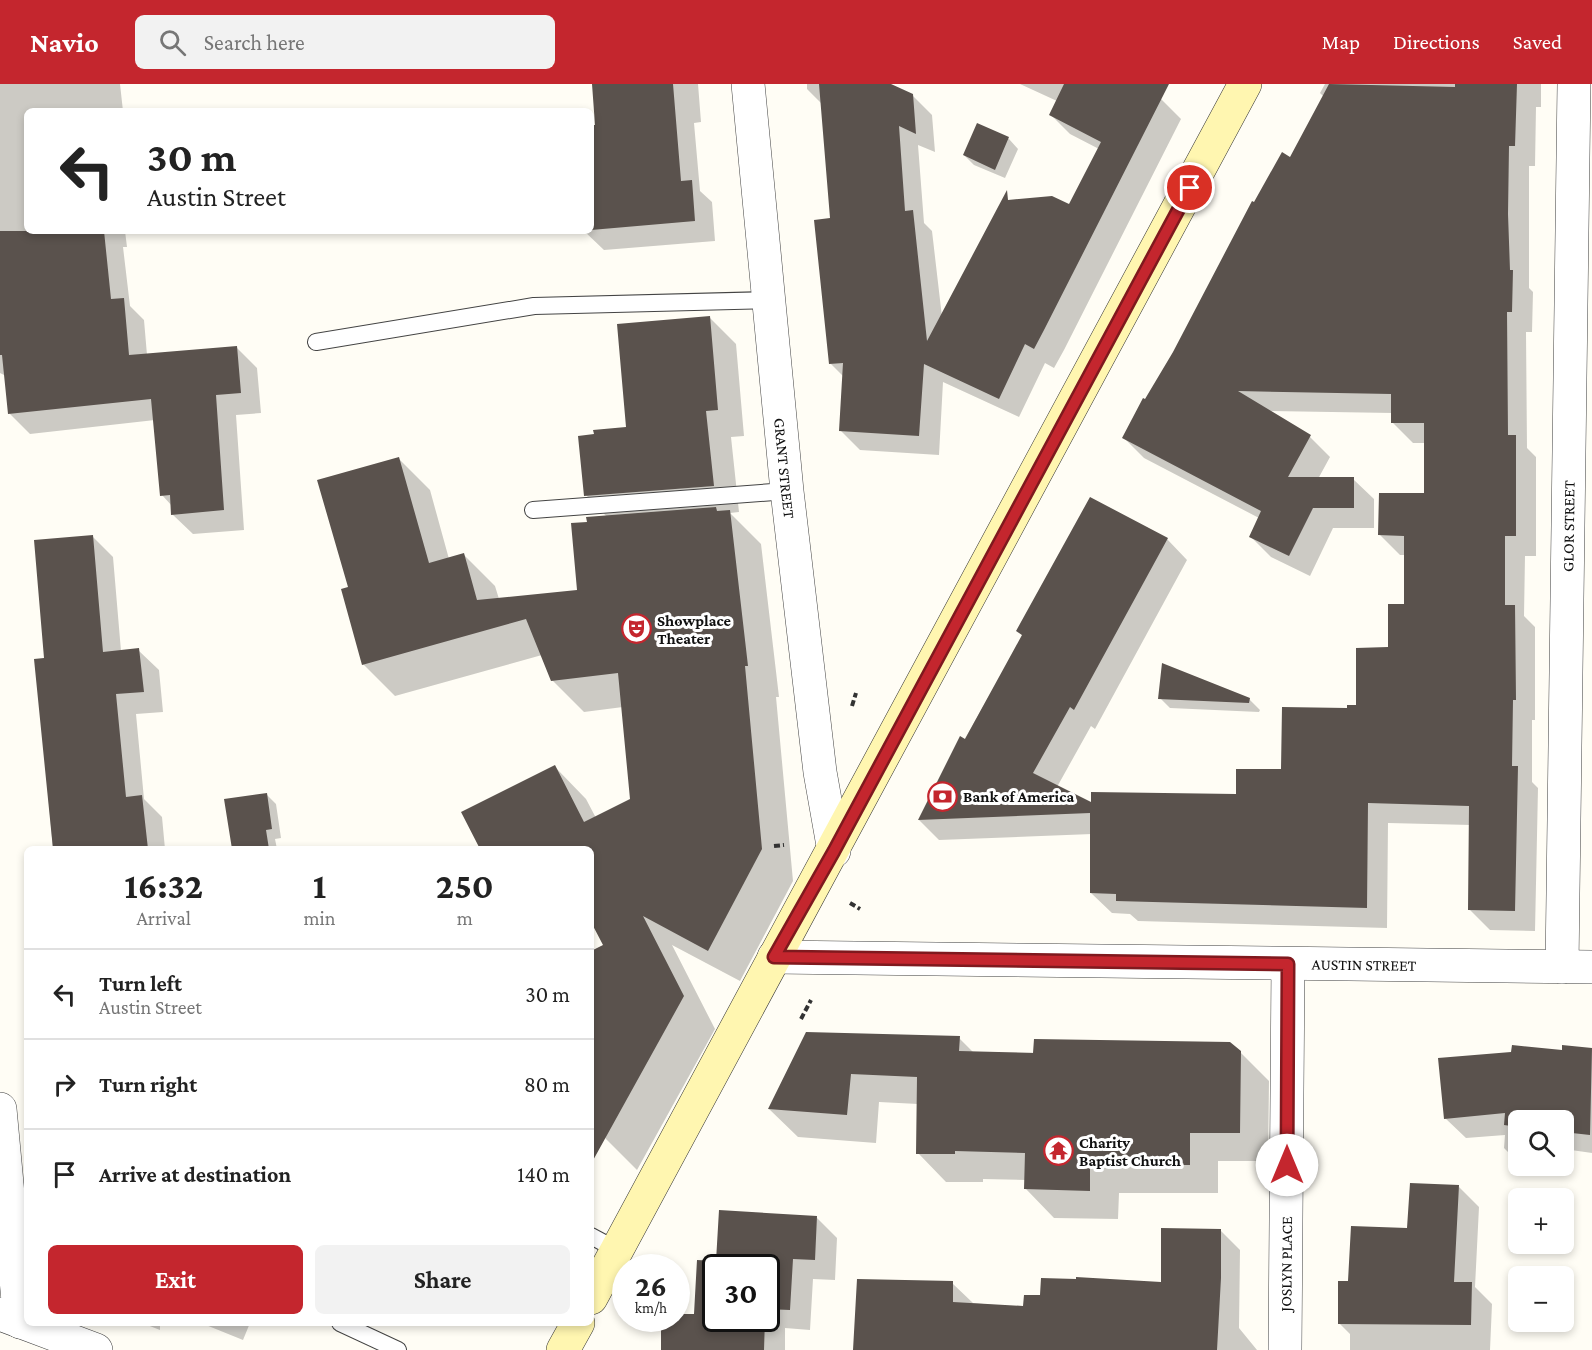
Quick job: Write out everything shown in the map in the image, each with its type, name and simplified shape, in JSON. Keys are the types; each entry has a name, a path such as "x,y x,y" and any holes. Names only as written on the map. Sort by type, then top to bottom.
{"main road":[{"path":"594,1285 604,1243 774,957 834,851 1245,84"},
{"path":"563,1350 576,1326"}],"street":[{"name":"GRANT STREET","path":"748,84 787,491 820,772 834,851"},
{"name":"GLOR STREET","path":"1574,84 1577,967"},
{"name":"AUSTIN STREET","path":"774,957 1577,967"},
{"name":"JOSLYN PLACE","path":"1285,1350 1288,964"},
{"path":"0,1109 10,1318"},
{"path":"32,1326 96,1350"}],"lane":[{"path":"316,342 534,306 769,300"},
{"path":"533,510 787,491"},
{"path":"346,1326 398,1350"}],"path":[{"path":"850,713 856,693"},
{"path":"774,846 784,845"},
{"path":"850,903 860,909"},
{"path":"801,1019 811,1000"}],"building":[{"path":"592,84 673,84 681,181 692,180 695,221 594,230"},
{"path":"819,84 891,84 913,94 916,134 899,126 905,211 913,210 927,341 1007,190 1008,200 1052,196 1069,204 1101,142 1049,115 1064,84 1169,84 1034,349 1025,344 999,399 924,364 919,436 839,431 843,363 829,364 814,220 830,218"},
{"path":"1329,84 1455,87 1455,84 1517,84 1515,146 1509,146 1508,214 1510,270 1513,270 1512,312 1507,312 1508,435 1516,435 1516,536 1505,536 1505,605 1515,605 1516,700 1513,700 1512,766 1518,766 1515,911 1468,910 1469,806 1368,803 1367,908 1116,901 1116,894 1090,893 1090,813 918,820 960,736 965,739 1022,635 1016,631 1090,497 1168,538 1074,710 1070,707 1033,773 1091,802 1091,792 1236,794 1236,769 1281,769 1282,707 1347,708 1347,705 1356,705 1356,648 1388,647 1388,604 1404,604 1404,536 1378,535 1379,493 1424,493 1424,423 1391,423 1391,394 1238,391 1311,435 1288,477 1354,477 1354,508 1313,508 1289,556 1249,537 1261,511 1122,438 1143,398 1145,399 1173,352 1252,201 1254,202 1282,152 1290,157"},
{"path":"977,123 1009,137 995,170 963,155"},
{"path":"0,231 24,231 24,234 104,234 111,299 124,298 129,355 237,346 241,393 216,395 224,510 171,515 170,495 160,496 151,399 8,414 2,355 0,355"},
{"path":"710,316 718,410 706,411 714,486 584,496 578,436 594,434 593,430 626,427 617,324"},
{"path":"399,457 429,563 464,553 477,600 577,590 571,523 587,522 586,517 716,507 717,511 730,510 748,666 745,666 762,849 708,951 643,916 684,996 594,1159 594,950 603,945 594,928 594,846 478,846 461,812 555,765 584,822 630,799 618,673 551,681 526,619 362,665 341,589 348,587 317,480"},
{"path":"93,535 103,652 139,648 144,692 116,694 126,797 142,795 148,846 53,846 34,659 44,658 34,540"},
{"path":"1162,663 1250,698 1249,703 1158,699"},
{"path":"267,793 272,829 266,830 269,846 232,846 224,799"},
{"path":"806,1032 960,1036 959,1051 1033,1053 1034,1039 1230,1042 1241,1051 1240,1133 1190,1133 1190,1165 1090,1165 1090,1191 1024,1189 1025,1153 955,1151 955,1154 916,1154 917,1077 851,1074 847,1115 768,1109"},
{"path":"1512,1045 1562,1050 1562,1045 1592,1048 1590,1135 1574,1133 1574,1110 1508,1110 1508,1126 1504,1125 1505,1113 1444,1119 1438,1058 1511,1052"},
{"path":"1410,1183 1459,1185 1454,1282 1472,1282 1471,1325 1338,1324 1338,1281 1348,1281 1351,1226 1407,1228"},
{"path":"719,1210 817,1216 815,1260 793,1259 790,1310 780,1310 780,1254 716,1254"},
{"path":"1161,1228 1221,1229 1217,1350 853,1350 857,1279 953,1281 953,1302 1023,1306 1024,1295 1040,1295 1041,1278 1076,1279 1076,1277 1161,1282"},
{"path":"697,1260 702,1260 702,1332 765,1332 764,1350 661,1350 661,1332 690,1332 690,1314 694,1314"}],"place":[{"name":"Showplace Theater","path":"636,629"},
{"name":"Bank of America","path":"942,796"},
{"name":"Charity Baptist Church","path":"1058,1151"}],"route":[{"path":"1190,188 834,851 774,957 1288,964 1287,1165"}]}
